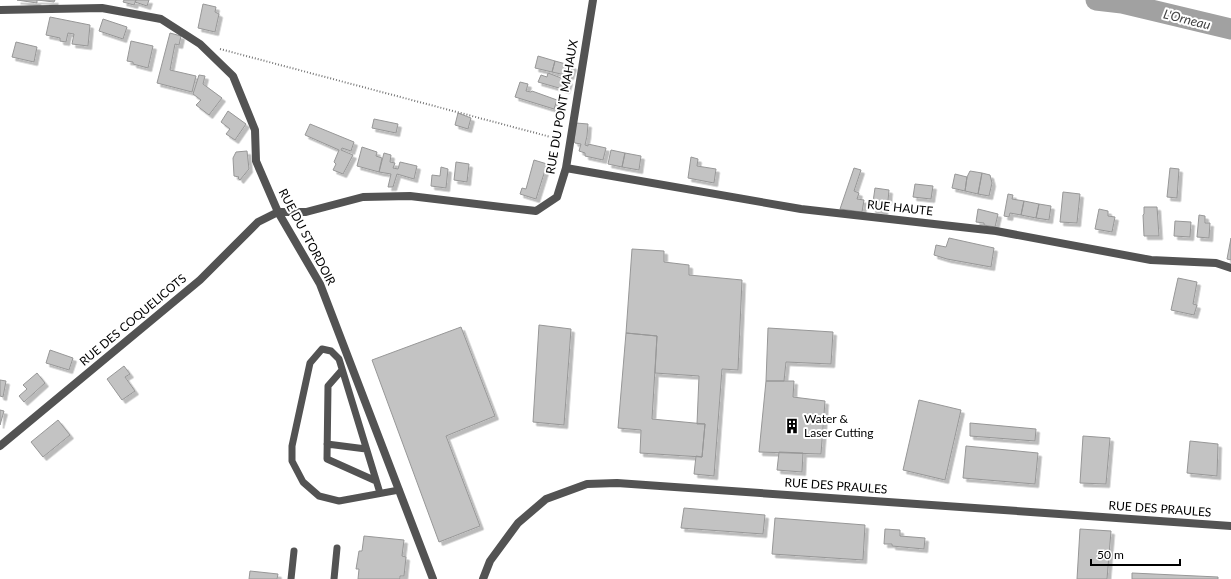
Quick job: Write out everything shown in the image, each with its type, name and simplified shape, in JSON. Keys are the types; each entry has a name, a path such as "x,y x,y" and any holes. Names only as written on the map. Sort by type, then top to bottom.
{"street":[{"name":"RUE DU PONT MAHAUX","path":"278,212 306,212 363,197 410,196 536,211 557,197 566,168 593,0"},
{"name":"RUE DU STORDOIR","path":"0,10 102,8 161,19 200,44 233,76 255,130 256,161 278,212 320,284 433,579"},
{"name":"RUE HAUTE","path":"566,168 802,209 996,231 1152,260 1216,263 1231,268"},
{"name":"RUE DES COQUELICOTS","path":"0,446 200,280 258,222 278,212"},
{"name":"RUE DES PRAULES","path":"483,579 490,561 518,523 546,499 587,484 624,483 1231,526"}],"lane":[{"path":"380,494 339,358 331,351 322,349 310,363 292,446 292,461 303,482 319,496 338,501 380,494 399,490"},
{"path":"342,370 328,386 326,460 376,481"},
{"path":"327,444 366,449"},
{"path":"334,579 338,548"},
{"path":"291,579 294,551"}],"path":[{"path":"200,44 570,142"}],"building":[{"path":"17,0 37,0 37,3"},
{"path":"37,0 55,0 54,2"},
{"path":"124,0 136,0 134,5 123,2"},
{"path":"136,0 149,0 147,6 135,2"},
{"path":"203,4 216,7 215,12 219,14 215,32 198,28"},
{"path":"50,17 90,25 88,46 72,44 74,34 68,33 66,42 60,41 60,38 46,35"},
{"path":"103,19 127,27 123,39 99,31"},
{"path":"170,33 181,36 179,45 175,44 170,70 196,76 192,92 157,83"},
{"path":"131,41 153,46 148,68 127,61"},
{"path":"16,42 37,47 34,62 12,57"},
{"path":"538,56 555,61 552,72 535,68"},
{"path":"555,61 573,66 570,76 552,72"},
{"path":"548,73 569,81 566,90 538,82 541,75 547,77"},
{"path":"199,75 205,76 203,84 222,98 209,115 196,105 201,100 193,94"},
{"path":"520,82 528,84 526,91 532,91 557,100 554,109 515,97"},
{"path":"228,111 246,124 235,140 226,134 230,129 221,122"},
{"path":"458,113 471,118 468,129 455,125"},
{"path":"374,119 398,124 396,133 372,128"},
{"path":"576,123 588,124 585,145 588,146 588,144 606,148 603,160 585,156 585,153 579,151 581,144 575,143 574,141"},
{"path":"310,124 354,142 351,151 342,148 341,150 353,155 343,174 333,170 336,164 334,162 339,150 305,135"},
{"path":"362,147 377,152 376,156 382,158 379,172 357,166"},
{"path":"611,150 625,153 622,167 608,164"},
{"path":"247,151 249,169 240,180 238,178 239,177 234,176 233,158 236,152"},
{"path":"384,153 391,155 390,162 395,163 393,168 398,169 400,162 417,166 414,179 397,174 393,187 388,187 391,174 379,172"},
{"path":"625,153 641,156 639,170 622,167"},
{"path":"691,157 698,159 697,166 716,169 714,183 688,178"},
{"path":"534,160 547,164 536,199 520,194 522,188 526,189"},
{"path":"456,162 469,164 467,182 454,180"},
{"path":"441,167 448,169 446,188 431,186 432,175 440,176"},
{"path":"854,168 861,170 854,191 859,193 857,199 864,200 862,212 840,209"},
{"path":"1170,168 1179,169 1177,198 1167,197"},
{"path":"970,171 982,173 978,194 965,191 967,177"},
{"path":"982,173 990,175 992,183 989,196 978,194"},
{"path":"955,174 967,177 965,191 952,188"},
{"path":"915,184 933,186 931,199 913,197"},
{"path":"875,188 889,190 888,201 886,201 884,211 872,209"},
{"path":"1063,192 1080,194 1077,223 1060,222"},
{"path":"1008,194 1013,195 1012,199 1024,201 1021,215 1010,213 1009,217 1004,216"},
{"path":"1024,201 1039,204 1036,218 1021,215"},
{"path":"1039,204 1051,206 1049,220 1036,218"},
{"path":"1144,207 1157,207 1159,236 1144,236"},
{"path":"978,209 998,214 995,227 976,222"},
{"path":"1099,209 1108,211 1108,216 1115,217 1112,232 1095,229"},
{"path":"1199,215 1205,216 1205,223 1210,223 1209,238 1197,237"},
{"path":"1175,221 1191,222 1190,237 1174,236"},
{"path":"949,238 994,248 991,267 947,259 934,255 936,245 946,247"},
{"path":"1231,238 1231,260 1227,259"},
{"path":"632,249 664,251 664,262 689,265 689,275 742,280 738,370 722,369 714,476 694,474 696,456 702,457 705,424 697,424 699,376 655,373 657,336 626,333"},
{"path":"1178,278 1197,282 1193,304 1197,305 1194,315 1171,310"},
{"path":"539,325 571,329 564,425 533,422"},
{"path":"461,327 495,416 446,436 480,526 439,542 372,360"},
{"path":"768,328 833,332 831,364 786,362 784,381 766,381"},
{"path":"626,333 657,336 652,419 705,424 702,457 640,453 641,430 618,428"},
{"path":"50,350 73,358 69,370 46,363"},
{"path":"124,366 130,374 125,377 135,391 122,400 107,379"},
{"path":"37,373 45,383 24,402 19,396 27,389 23,385"},
{"path":"0,380 6,381 3,397 0,396"},
{"name":"Water & Laser Cutting","path":"766,381 794,381 793,397 825,401 821,454 759,452"},
{"path":"919,400 961,410 945,480 903,470"},
{"path":"0,410 4,411 0,425"},
{"path":"58,420 70,435 43,457 31,442"},
{"path":"970,423 1036,429 1035,441 970,436"},
{"path":"1083,436 1110,438 1106,484 1080,483"},
{"path":"1190,441 1218,444 1217,476 1187,473"},
{"path":"966,446 1038,453 1035,484 963,478"},
{"name":"Water & Laser Cutting","path":"779,452 803,453 802,472 777,470"},
{"path":"684,508 765,515 763,534 681,528"},
{"path":"775,518 865,525 863,560 772,554"},
{"path":"885,529 900,530 900,536 925,538 924,549 884,544"},
{"path":"1080,529 1111,531 1107,579 1077,579"},
{"path":"364,536 404,540 402,556 406,557 404,576 400,576 400,579 358,579 359,569 356,569 359,551 362,551"},
{"path":"250,571 278,574 277,579 249,579"},
{"path":"1132,573 1218,577 1218,579 1132,579"}],"waterway":[{"name":"L'Orneau","path":"1096,0 1122,3 1231,29"}],"place":[{"name":"Water & Laser Cutting","path":"792,426"}]}
